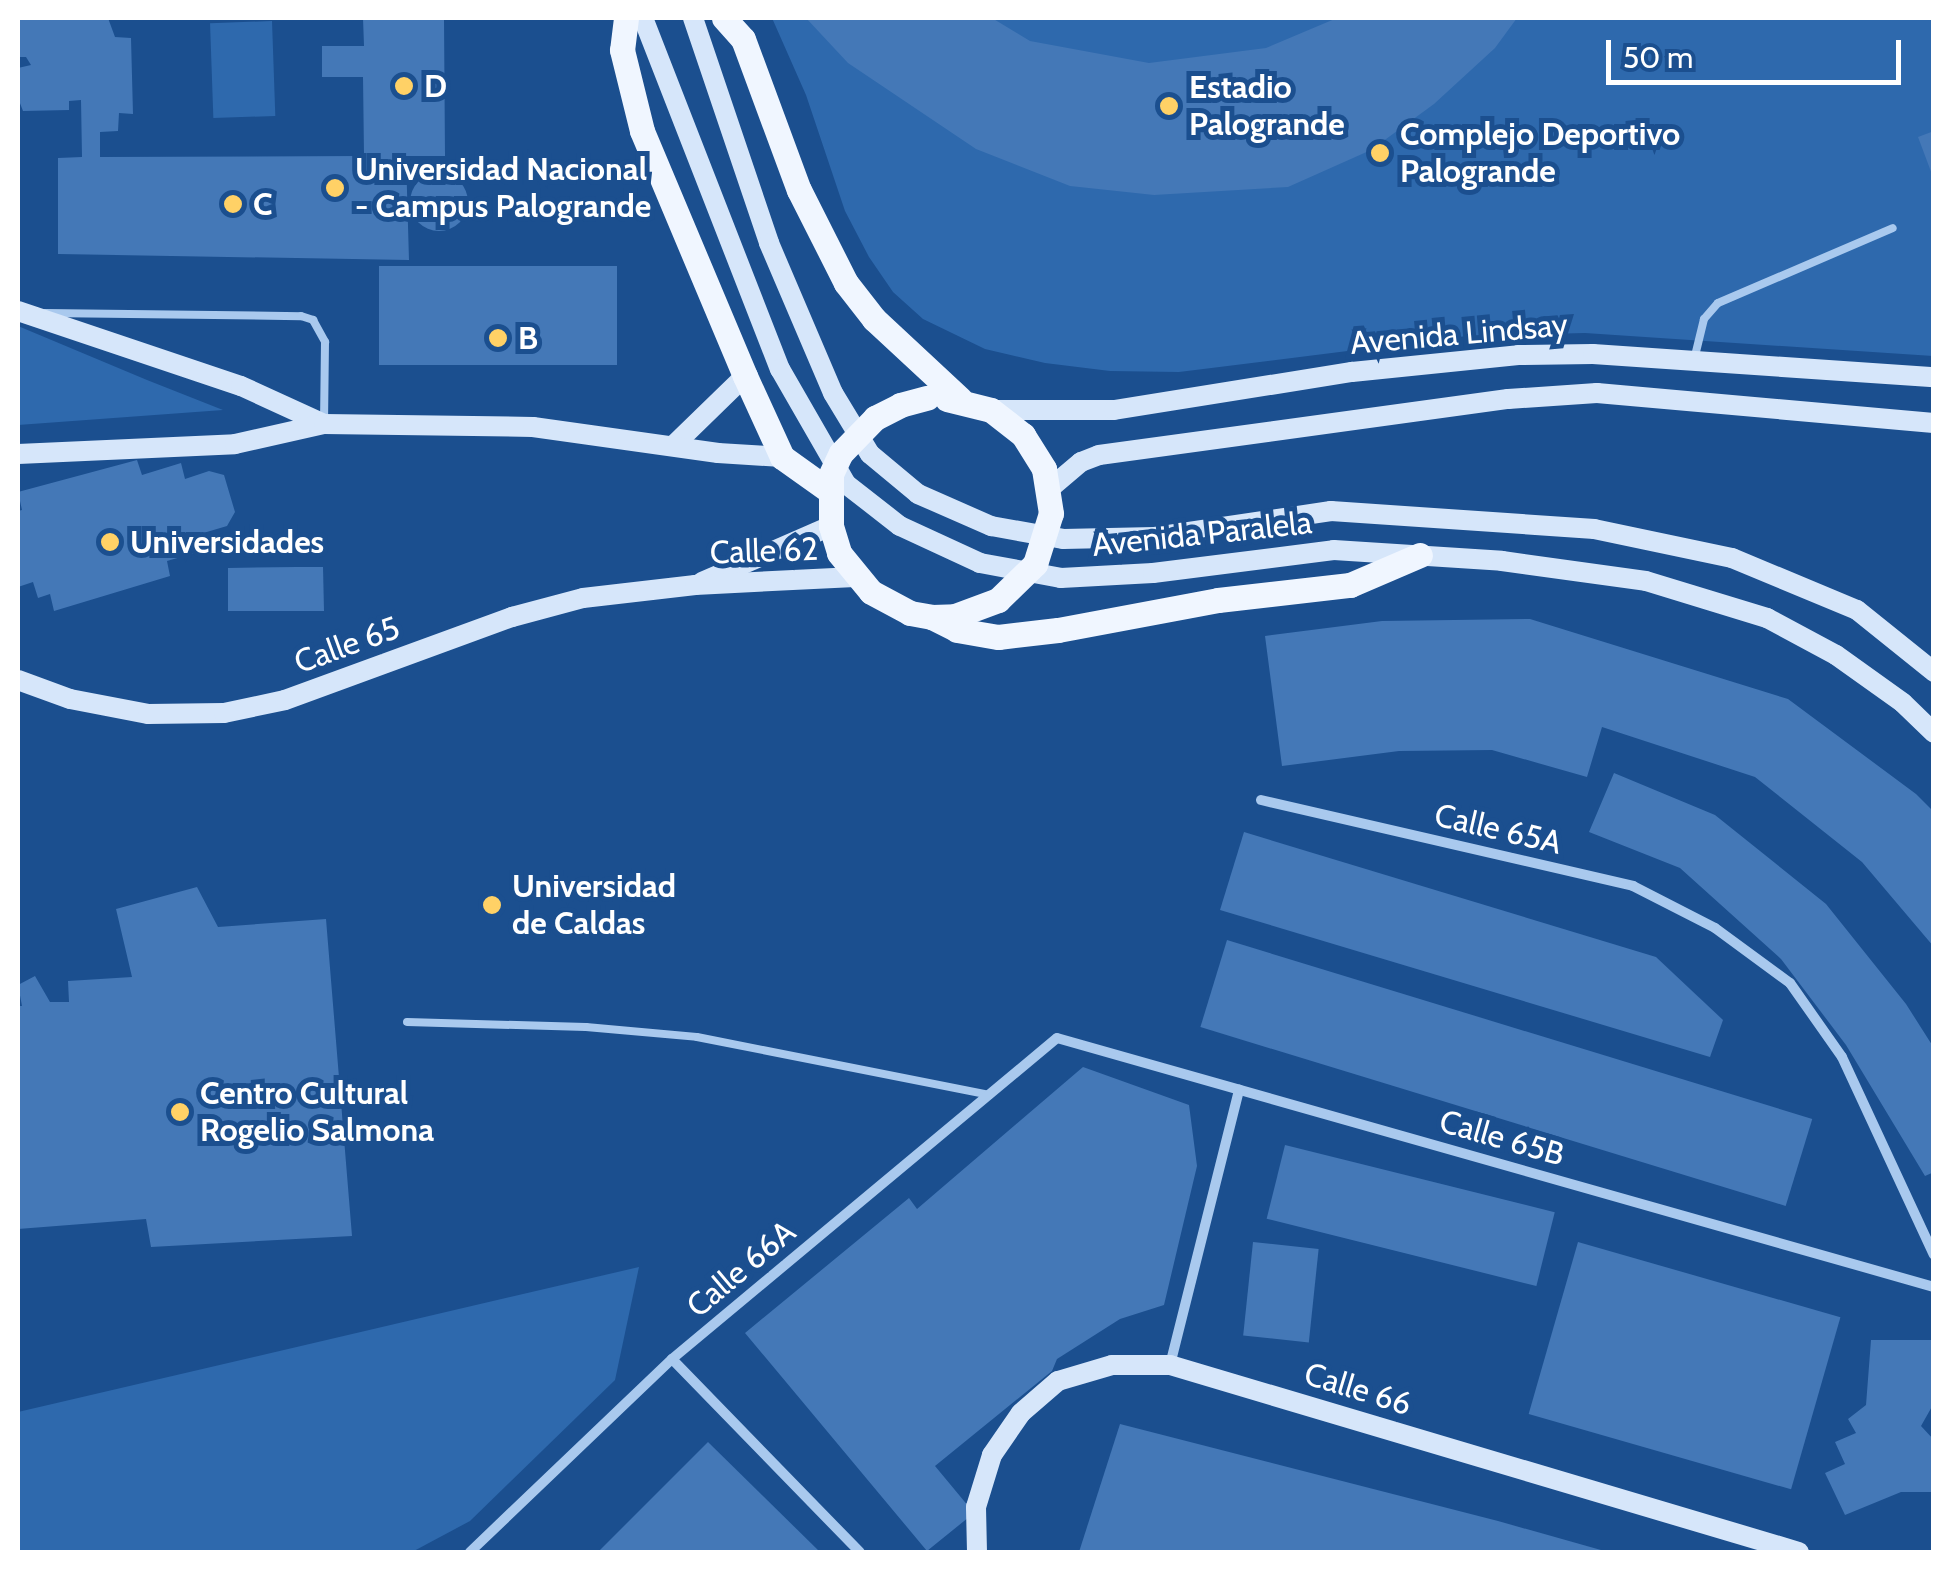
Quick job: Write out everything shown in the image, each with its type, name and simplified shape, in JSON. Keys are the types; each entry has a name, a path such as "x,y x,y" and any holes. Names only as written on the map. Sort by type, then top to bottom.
{"main road":[{"path":"626,18 622,50 642,132 745,376 782,457 798,473 831,483"},
{"name":"Avenida Paralela","path":"643,18 780,369 846,484 900,526 980,563 1060,578 1153,574 1334,550 1420,554 1646,581 1767,618 1836,655 1903,703 1934,734"},
{"name":"Avenida Paralela","path":"693,18 769,243 833,394 870,454 918,494 991,526 1062,540 1155,538 1331,511 1594,529 1732,558 1856,610 1934,672"},
{"path":"724,18 743,39 798,190 846,283 874,319 960,399"},
{"path":"19,312 241,386 324,424"},
{"name":"Avenida Lindsay","path":"991,410 1114,410 1352,372 1518,355 1694,360 1934,378"},
{"path":"675,444 745,376"},
{"path":"1050,501 1081,462 1099,455 1508,398 1597,394 1934,423"},
{"path":"932,617 955,616 998,600 1035,564 1050,501 1044,469 1023,435 991,410 960,399 926,398 900,404 875,418 840,453 831,483 831,526 839,552 855,577 889,604 958,630 998,637 1058,630 1218,600 1350,585 1420,554"},
{"path":"18,454 235,444 324,424 532,427 718,453 782,457"},
{"name":"Calle 62","path":"696,585 831,526"},
{"name":"Calle 62","path":"696,585 855,577"},
{"name":"Calle 65","path":"18,680 70,698 148,714 224,713 285,700 376,670 512,617 583,598 696,585"},
{"name":"Calle 66","path":"977,1552 976,1508 992,1455 1020,1413 1058,1381 1112,1365 1170,1365 1800,1552"}],"street":[{"name":"Calle 65A","path":"1261,800 1632,886 1715,928 1790,984 1842,1057 1934,1255"},
{"name":"Calle 66A","path":"470,1552 672,1360 1057,1038"},
{"name":"Calle 65B","path":"1057,1038 1934,1287"},
{"path":"1170,1365 1239,1090"},
{"path":"672,1360 860,1552"}],"lane":[{"path":"1694,360 1704,319 1718,303 1893,228"},
{"path":"19,312 301,316 313,320 325,342 324,424"},
{"path":"407,1022 586,1028 697,1037 989,1095"}],"shaded area":[{"name":"Complejo Deportivo Palogrande","path":"772,18 1933,18 1933,356 1585,333 1467,336 1179,372 1110,371 1045,363 985,349 923,319 893,292 869,257 845,211 806,95"},
{"path":"272,21 275,116 213,118 210,23"},
{"path":"18,326 147,380 223,410 18,425"},
{"path":"639,1267 615,1380 470,1521 412,1552 18,1552 18,1412"}],"building":[{"path":"18,18 108,18 115,37 131,38 133,114 119,113 118,131 100,132 100,157 364,156 363,77 322,77 322,46 364,46 363,18 444,18 445,156 406,156 409,260 58,254 58,158 82,157 81,100 69,101 69,110 23,111 18,98 18,68 31,65 26,57 18,57"},
{"name":"Estadio Palogrande","path":"806,18 992,18 1030,41 1149,63 1266,48 1337,18 1517,18 1495,48 1434,104 1371,150 1288,187 1154,195 1070,186 976,149 848,63"},
{"path":"1934,131 1934,176 1933,177 1918,137"},
{"path":"439,173 460,181 468,202 460,223 439,231 418,223 410,202 418,181"},
{"name":"B","path":"379,266 617,266 617,365 379,365"},
{"name":"Universidades","path":"137,460 142,475 181,463 185,479 209,471 224,475 235,512 227,526 200,534 205,550 167,561 170,576 54,611 50,594 38,598 33,582 18,587 18,511 22,510 18,492"},
{"path":"323,567 324,611 228,611 228,568"},
{"path":"1530,619 1788,699 1916,794 1934,812 1934,947 1862,862 1755,777 1602,727 1587,777 1492,750 1399,751 1282,766 1265,636 1382,621"},
{"path":"1614,773 1715,815 1826,904 1906,1004 1934,1048 1934,1172 1925,1176 1846,1045 1781,959 1680,868 1589,832"},
{"path":"1244,832 1656,957 1723,1020 1710,1057 1220,910"},
{"name":"Centro Cultural Rogelio Salmona","path":"197,887 218,927 326,919 352,1236 151,1247 146,1219 18,1229 18,1006 22,1006 18,985 35,976 50,1002 69,1002 68,981 132,977 116,909"},
{"path":"1227,940 1812,1119 1786,1206 1200,1027"},
{"path":"1083,1067 1189,1105 1197,1166 1164,1305 1120,1319 1057,1359 1052,1371 935,1466 974,1513 927,1551 745,1333 909,1198 917,1209"},
{"path":"1285,1145 1555,1212 1536,1286 1267,1219"},
{"path":"1253,1242 1319,1249 1309,1342 1243,1335"},
{"path":"1578,1242 1840,1317 1791,1489 1529,1414"},
{"path":"1871,1340 1931,1340 1934,1403 1921,1426 1934,1440 1934,1492 1901,1492 1845,1515 1825,1473 1845,1464 1835,1442 1856,1433 1848,1419 1866,1405"},
{"path":"1120,1424 1498,1521 1608,1552 1079,1552"},
{"path":"708,1442 820,1552 598,1552"}],"place":[{"name":"D","path":"404,86"},
{"name":"Estadio Palogrande","path":"1169,106"},
{"name":"Complejo Deportivo Palogrande","path":"1380,153"},
{"name":"Universidad Nacional - Campus Palogrande","path":"335,188"},
{"name":"C","path":"233,204"},
{"name":"B","path":"498,338"},
{"name":"Universidades","path":"110,542"},
{"name":"Universidad de Caldas","path":"492,905"},
{"name":"Centro Cultural Rogelio Salmona","path":"180,1112"}]}
